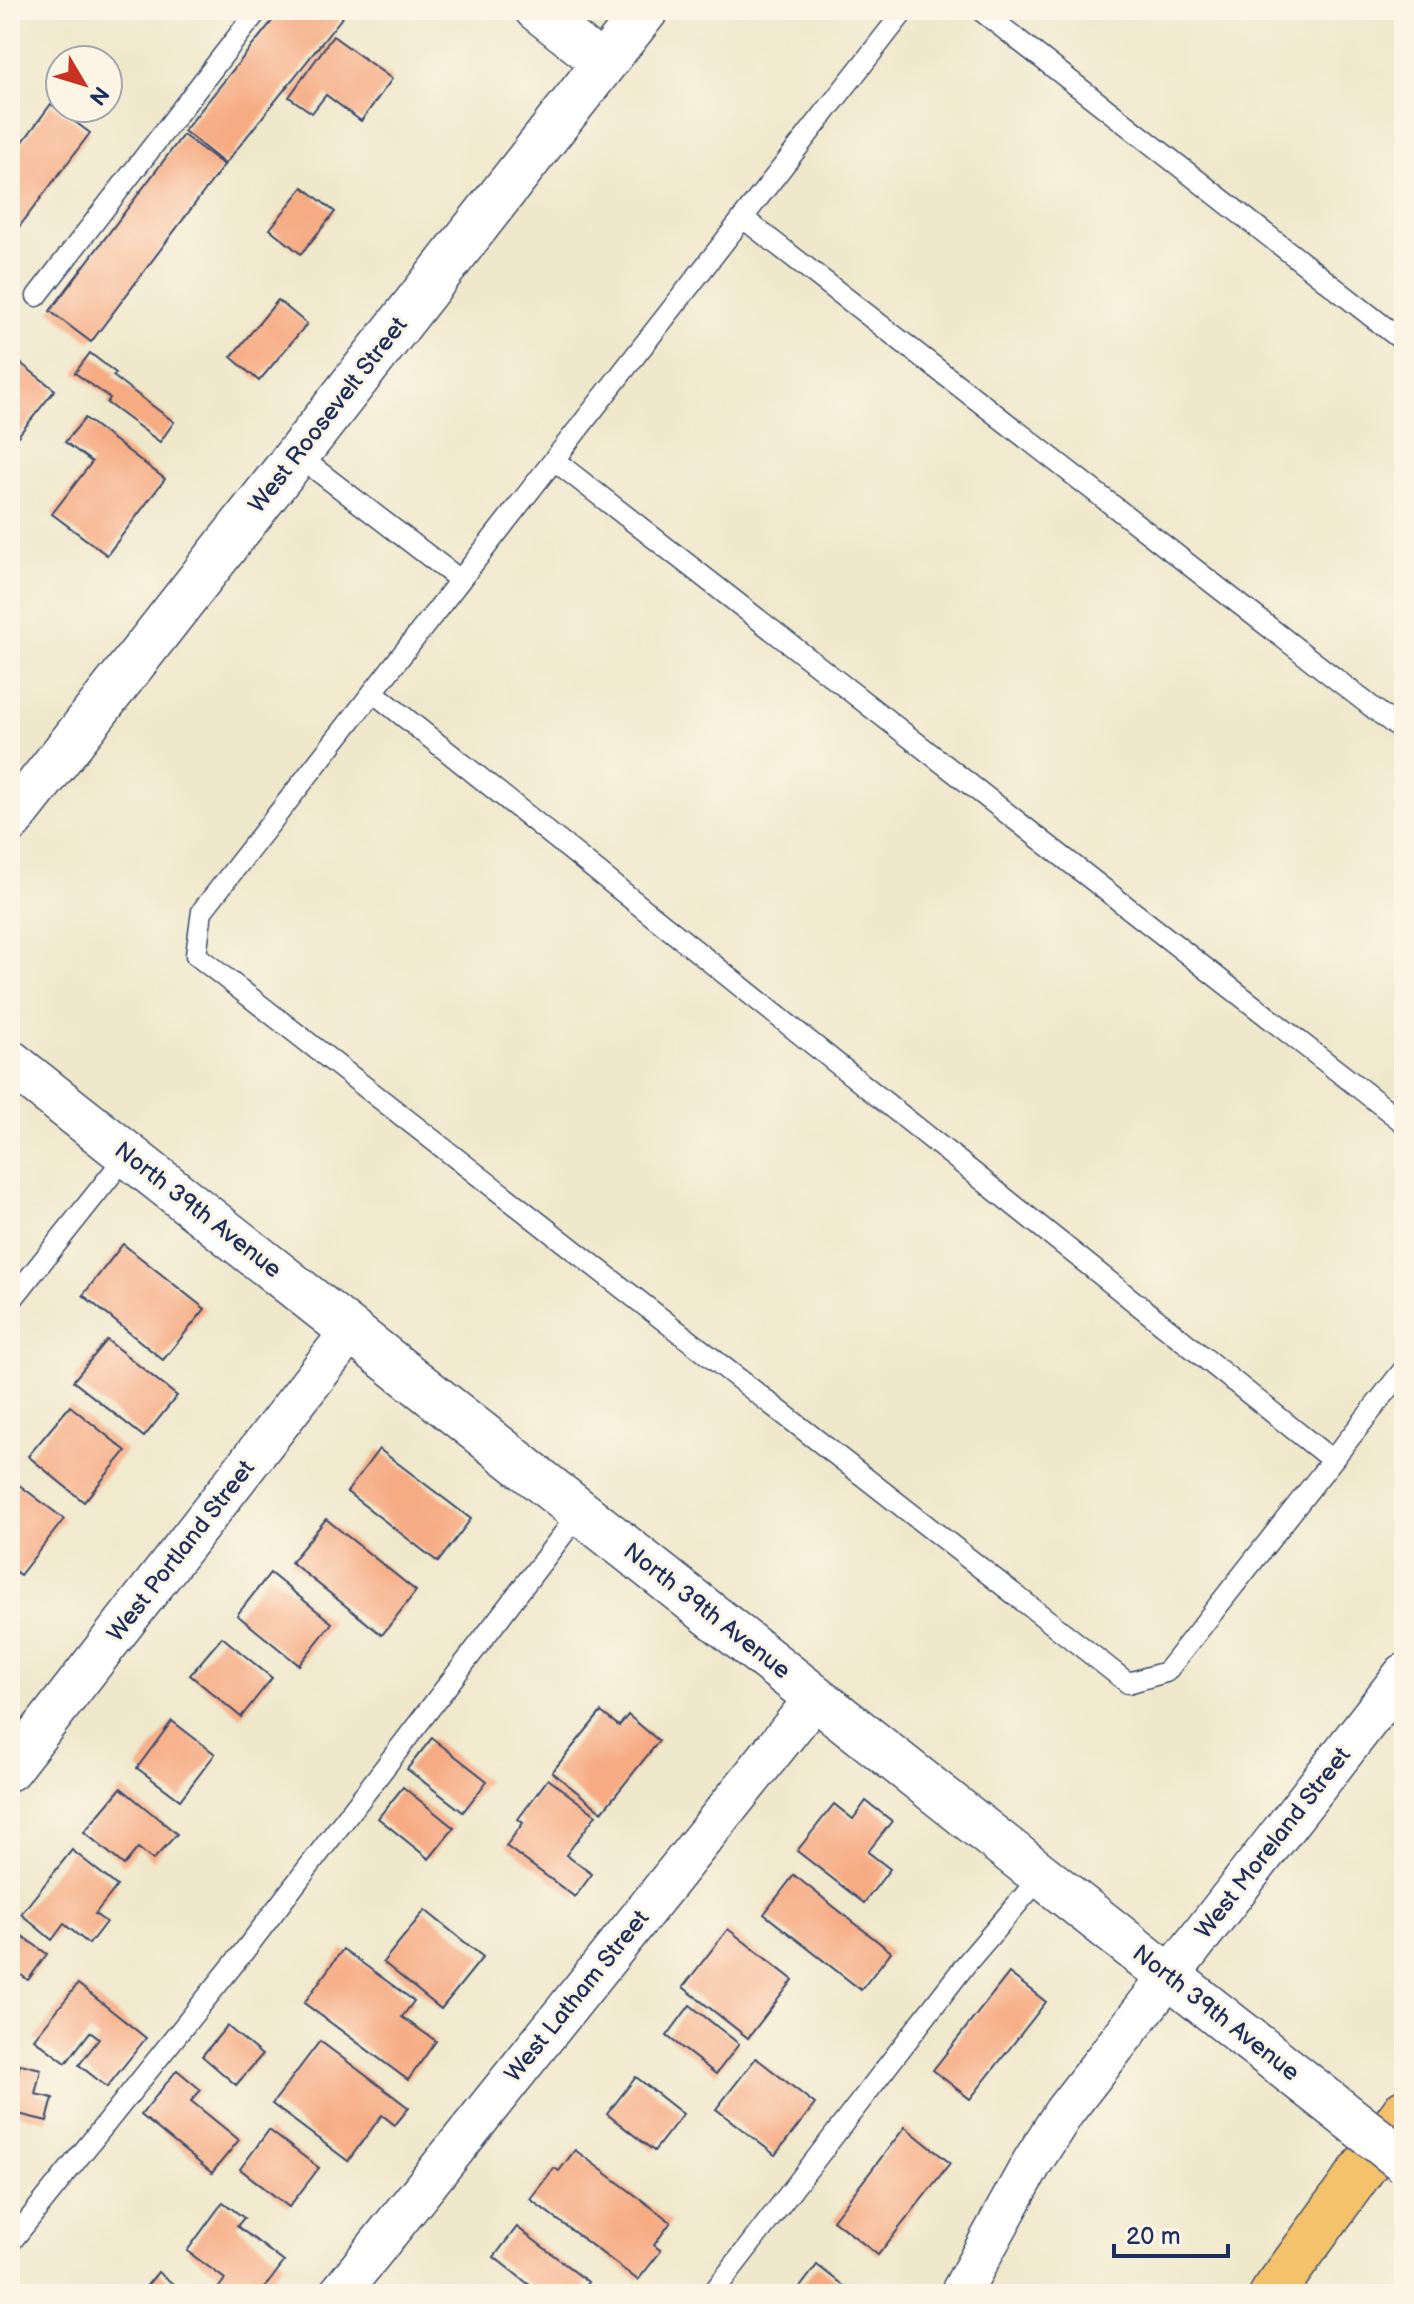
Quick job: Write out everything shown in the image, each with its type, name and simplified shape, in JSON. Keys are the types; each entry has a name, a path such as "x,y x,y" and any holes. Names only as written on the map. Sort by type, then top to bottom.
{"highway":[{"path":"1272,2294 1404,2112"}],"street":[{"path":"535,10 603,64"},
{"name":"West Roosevelt Street","path":"10,821 646,10"},
{"name":"North 39th Avenue","path":"10,1062 1404,2161"},
{"name":"West Portland Street","path":"10,1770 351,1331"},
{"name":"West Moreland Street","path":"960,2294 1033,2161 1064,2112 1404,1674"},
{"name":"West Latham Street","path":"339,2294 816,1697"}],"lane":[{"path":"37,296 258,10"},
{"path":"905,10 202,911 196,955 1128,1683 1166,1672 1404,1369"},
{"path":"980,10 1404,342"},
{"path":"743,218 1404,732"},
{"path":"297,455 460,580"},
{"path":"554,460 1404,1123"},
{"path":"373,692 1332,1460"},
{"path":"10,1302 127,1155"},
{"path":"10,2243 245,1950 581,1511"},
{"path":"712,2294 966,1964 1042,1875"}],"building":[{"path":"281,10 348,10 225,164 184,131"},
{"path":"333,36 392,79 361,121 326,95 312,113 289,97"},
{"path":"44,113 44,124 78,124 90,133 10,239 10,146 16,151"},
{"path":"183,135 224,165 91,342 50,311"},
{"path":"303,187 335,212 301,254 270,229"},
{"path":"278,300 307,324 259,381 231,357"},
{"path":"90,353 116,373 113,376 174,422 160,442 107,403 110,398 75,373"},
{"path":"14,358 55,390 10,446 10,362"},
{"path":"85,418 165,479 107,555 52,514 92,462 65,442"},
{"path":"123,1244 205,1309 163,1360 83,1295"},
{"path":"107,1340 177,1396 144,1437 73,1381"},
{"path":"70,1406 126,1451 84,1502 28,1456"},
{"path":"379,1449 471,1519 438,1562 347,1492"},
{"path":"10,1478 64,1519 20,1575 10,1567"},
{"path":"326,1519 416,1591 382,1635 291,1562"},
{"path":"270,1573 332,1623 299,1665 237,1615"},
{"path":"222,1637 272,1678 241,1717 190,1675"},
{"path":"601,1712 619,1726 628,1715 659,1741 602,1812 552,1772"},
{"path":"172,1721 215,1754 180,1800 137,1768"},
{"path":"432,1738 487,1781 463,1812 407,1769"},
{"path":"548,1779 596,1815 566,1855 592,1874 575,1897 506,1846 523,1823 518,1819"},
{"path":"403,1787 454,1828 429,1859 378,1818"},
{"path":"121,1788 177,1834 153,1860 138,1848 124,1865 84,1832"},
{"path":"866,1801 892,1821 868,1852 890,1869 864,1903 797,1851 834,1804 853,1819"},
{"path":"72,1850 117,1886 95,1914 106,1922 89,1944 64,1924 52,1940 21,1914"},
{"path":"794,1875 891,1952 861,1990 764,1914"},
{"path":"425,1910 483,1957 441,2009 383,1962"},
{"path":"10,1927 47,1954 28,1980 12,1968 10,1970"},
{"path":"728,1929 793,1980 748,2038 683,1987"},
{"path":"343,1949 414,2001 402,2017 436,2041 408,2080 304,2003"},
{"path":"1009,1973 1046,2002 970,2099 933,2070"},
{"path":"78,1984 146,2038 107,2087 79,2065 99,2039 90,2032 66,2063 34,2039"},
{"path":"690,2005 739,2044 716,2074 667,2036"},
{"path":"227,2026 262,2055 236,2085 202,2056"},
{"path":"320,2041 409,2108 395,2125 382,2115 348,2161 272,2104"},
{"path":"756,2058 815,2104 775,2155 716,2109"},
{"path":"20,2064 41,2069 35,2094 53,2098 47,2121 10,2112"},
{"path":"177,2070 201,2090 191,2101 239,2140 212,2173 141,2115"},
{"path":"636,2077 683,2114 654,2151 607,2114"},
{"path":"905,2127 950,2163 878,2255 833,2220"},
{"path":"269,2130 319,2168 289,2207 240,2169"},
{"path":"575,2150 671,2222 654,2245 661,2251 638,2280 530,2199 554,2168 559,2171"},
{"path":"223,2202 244,2218 237,2226 284,2262 260,2294 223,2294 217,2290 225,2279 187,2251"},
{"path":"517,2227 588,2282 579,2294 541,2294 494,2257"},
{"path":"817,2265 854,2294 795,2294"},
{"path":"158,2272 186,2294 140,2294"}]}
